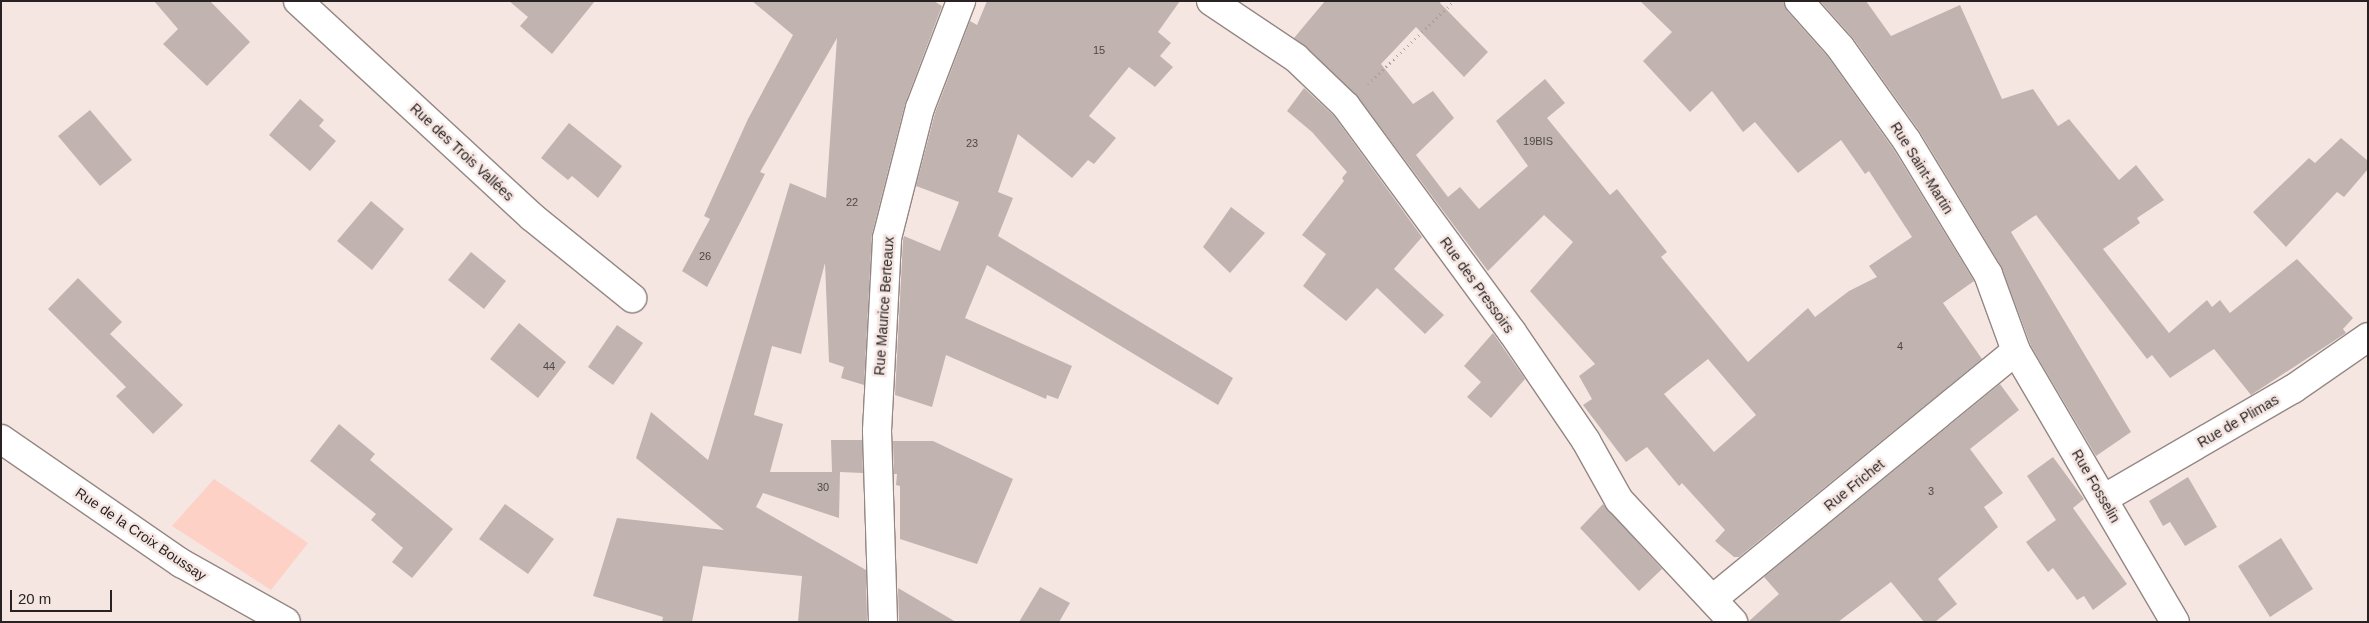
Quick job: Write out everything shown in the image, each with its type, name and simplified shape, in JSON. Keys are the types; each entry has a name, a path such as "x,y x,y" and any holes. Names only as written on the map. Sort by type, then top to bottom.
{"street":[{"name":"Rue des Trois Vallées","path":"298,1 532,217 632,298"},
{"name":"Rue Maurice Berteaux","path":"883,622 877,431 887,238 920,108 961,1"},
{"name":"Rue des Pressoirs","path":"1210,1 1296,58 1346,106 1512,332 1586,441 1619,500 1714,598"},
{"name":"Rue Saint-Martin","path":"1799,1 1840,47 1907,141 1988,274 2016,351"},
{"name":"Rue de Plimas","path":"2103,498 2293,390 2368,337"},
{"name":"Rue Fosselin","path":"2016,351 2175,622"},
{"name":"Rue Frichet","path":"1714,598 2016,351"},
{"name":"Rue de la Croix Boussay","path":"1,438 181,563 286,622"},
{"path":"1714,598 1733,622"}],"path":[{"path":"1346,106 1454,1"}],"shaded area":[{"path":"214,479 308,543 271,590 172,526"}],"building":[{"path":"154,1 210,1 250,42 207,86 163,44 178,29"},
{"path":"509,1 595,1 552,54 520,26 528,17"},
{"path":"752,1 934,1 942,6 905,104 872,234 864,385 841,378 844,367 829,362 825,263 801,354 772,346 754,415 783,424 770,472 832,472 831,440 862,440 863,473 840,472 839,518 763,493 756,507 866,570 867,622 798,622 802,576 703,566 692,622 662,622 663,617 593,596 617,518 724,530 636,458 651,412 708,460 790,183 826,198 837,38 760,172 765,174 707,287 682,271 710,219 704,216 748,119 793,35"},
{"path":"987,1 1180,1 1158,32 1171,43 1160,56 1173,67 1155,87 1129,67 1089,116 1116,138 1094,164 1088,160 1072,178 1018,134 998,192 1013,198 998,236 1233,378 1218,405 987,265 965,318 1072,366 1058,399 1047,395 1046,399 946,355 932,407 895,395 903,240 904,236 940,251 959,202 916,186 935,113 970,21 977,25"},
{"path":"1325,1 1441,1 1440,3 1488,52 1464,77 1416,27 1381,64 1413,104 1433,91 1454,118 1416,155 1448,197 1460,187 1479,209 1528,166 1496,121 1545,79 1565,103 1547,118 1610,195 1617,189 1667,252 1661,257 1748,362 1808,308 1815,317 1849,291 1877,277 1869,266 1912,237 1869,171 1865,174 1841,140 1798,173 1755,122 1743,132 1712,91 1690,112 1643,61 1672,32 1640,1 1784,1 1787,11 1828,57 1894,150 1974,281 1943,303 1982,359 1739,557 1734,557 1715,541 1725,530 1682,483 1679,486 1647,447 1626,462 1583,405 1592,399 1579,376 1595,364 1530,291 1573,242 1544,215 1488,271 1358,97 1294,38","holes":["1708,359 1756,415 1714,452 1664,394"]},
{"path":"1820,1 1866,1 1891,36 1960,5 2002,99 2033,89 2058,126 2069,119 2119,180 2136,165 2164,200 2137,218 2140,223 2103,249 2169,333 2207,300 2212,307 2220,300 2230,313 2297,259 2353,318 2343,329 2346,333 2251,395 2214,349 2170,378 2152,355 2147,359 2036,215 2011,232 2131,432 2096,456 2031,346 2001,266 1920,132 1853,38"},
{"path":"1304,88 1334,116 1422,237 1394,269 1444,315 1425,334 1377,288 1346,321 1303,286 1326,254 1302,235 1344,181 1342,178 1347,172 1312,132 1287,111"},
{"path":"300,99 324,120 319,126 336,141 310,171 269,135"},
{"path":"90,110 132,160 100,186 58,136"},
{"path":"569,123 622,166 598,198 572,176 568,180 541,158"},
{"path":"2341,138 2368,161 2368,169 2344,197 2337,192 2286,247 2253,212 2309,158 2315,163"},
{"path":"371,201 404,229 372,270 337,241"},
{"path":"1231,207 1265,233 1230,273 1203,247"},
{"path":"471,252 506,281 484,309 448,280"},
{"path":"78,278 122,322 110,334 183,405 153,434 116,396 126,387 48,309"},
{"path":"519,323 566,362 538,398 490,359"},
{"path":"617,325 643,343 613,385 588,367"},
{"path":"1493,333 1525,379 1491,418 1467,397 1481,382 1464,366"},
{"path":"2000,384 2019,410 1970,449 2003,493 1984,507 1998,527 1938,579 1957,604 1935,622 1924,622 1891,582 1838,622 1748,622 1779,594 1764,577"},
{"path":"339,424 375,454 370,460 453,529 412,578 392,562 403,548 371,520 376,514 310,461"},
{"path":"893,441 933,441 1013,479 977,564 900,539 900,486 896,485 897,474 894,474"},
{"path":"2053,457 2084,499 2073,508 2127,584 2093,610 2084,596 2077,600 2053,568 2048,572 2026,542 2056,520 2027,476"},
{"path":"2188,477 2217,527 2185,546 2170,522 2163,526 2149,501"},
{"path":"505,504 554,539 528,574 479,539"},
{"path":"1603,504 1662,569 1639,591 1580,528"},
{"path":"2281,538 2313,589 2270,617 2238,566"},
{"path":"1040,587 1070,603 1059,622 1019,622"},
{"path":"898,588 956,622 899,622"}]}
